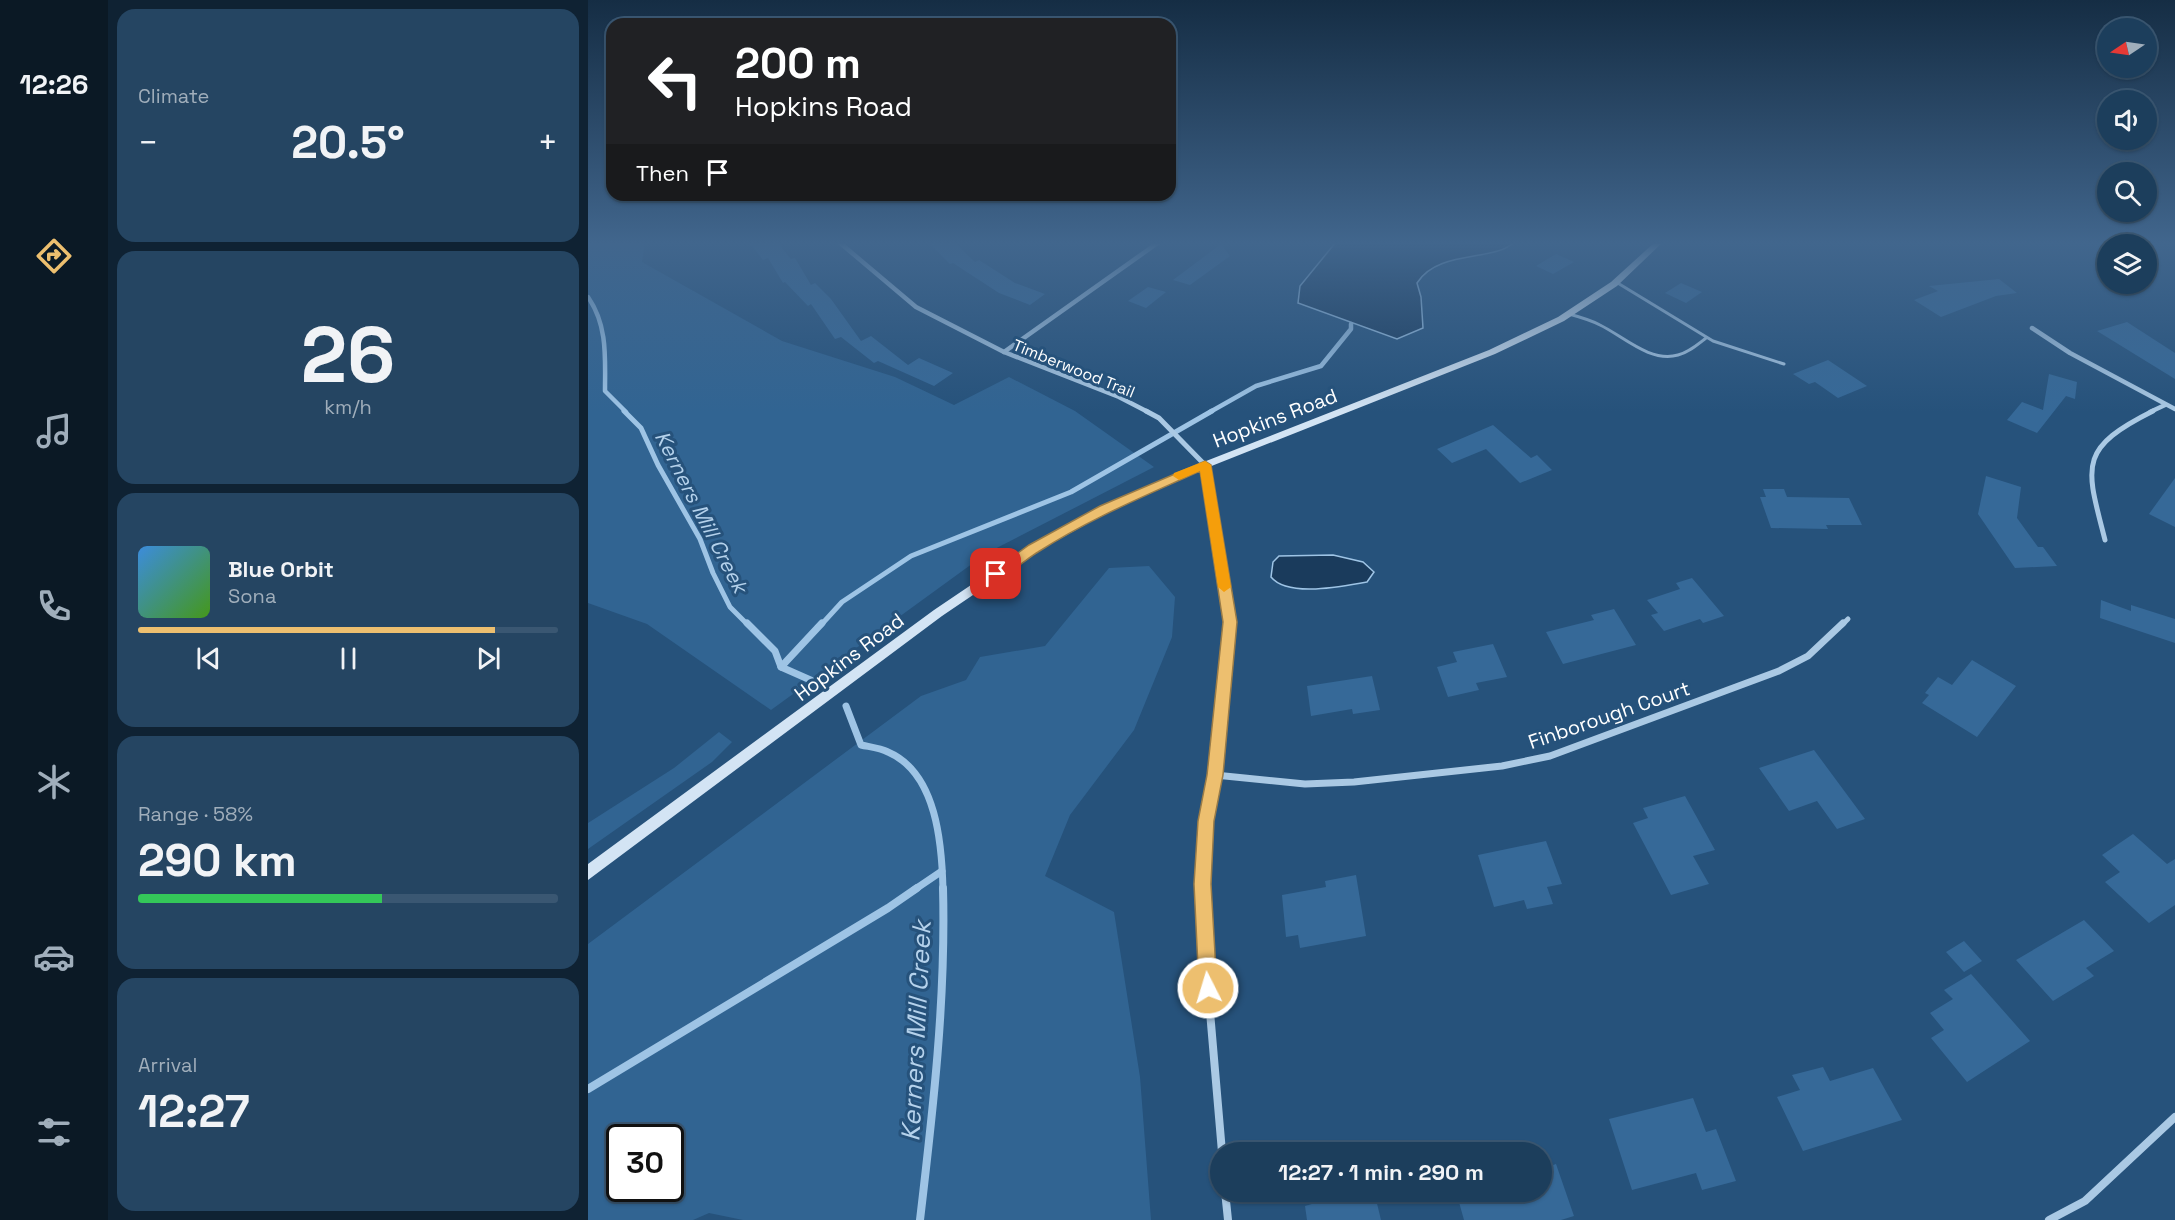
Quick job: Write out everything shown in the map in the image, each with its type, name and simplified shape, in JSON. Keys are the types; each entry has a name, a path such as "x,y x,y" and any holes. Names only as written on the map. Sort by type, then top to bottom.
{"main road":[{"name":"Hopkins Road","path":"588,873 938,614 1034,548 1104,509 1205,465 1492,352 1569,314 1591,299"}],"street":[{"name":"Timberwood Trail","path":"906,299 916,307 1004,352 1119,397 1159,418 1205,465"},
{"path":"1004,352 1079,299"},
{"path":"2032,328 2070,353 2175,409"},
{"path":"2105,540 2090,478 2094,458 2109,435 2165,405"},
{"path":"1205,465 1230,622 1215,775 1206,821 1202,884 1206,965 1221,1142"},
{"name":"Finborough Court","path":"1215,775 1305,784 1354,782 1502,766 1550,756 1779,671 1808,656 1848,619"},
{"path":"2049,1220 2085,1201 2175,1117"},
{"path":"1226,1202 1228,1220"}],"lane":[{"path":"1649,299 1706,338 1784,364"},
{"path":"1569,314 1599,324 1650,354 1670,357 1690,352 1706,338"}],"shaded area":[{"path":"588,299 707,299 782,341 895,377 954,405 1009,377 1075,411 1154,467 987,553 771,710 647,624 588,603"},
{"path":"1298,299 1421,299 1423,328 1397,339 1298,303"},
{"path":"1333,555 1363,562 1374,572 1367,582 1316,589 1290,587 1271,577 1273,562 1279,556"},
{"path":"1149,566 1175,597 1172,637 1134,730 1070,815 1045,876 1114,912 1140,1077 1151,1220 743,1220 709,1213 693,1220 588,1220 588,944 921,696 966,680 980,657 1045,646 1109,568"},
{"path":"719,732 732,742 712,762 588,849 588,823 674,768"}],"building":[{"path":"801,299 831,299 861,341 871,336 908,365 919,358 953,373 934,386 878,361 874,363 841,337 835,339 811,304 808,306"},
{"path":"1014,299 1038,299 1030,305"},
{"path":"1131,299 1157,299 1146,308 1128,301"},
{"path":"1677,299 1692,299 1686,303"},
{"path":"1917,299 1988,299 1941,317 1914,300"},
{"path":"2127,322 2175,353 2175,379 2097,331"},
{"path":"1828,360 1867,386 1838,398 1815,382 1809,384 1793,374"},
{"path":"2049,374 2077,382 2075,399 2066,396 2037,433 2007,420 2022,402 2043,410"},
{"path":"1493,425 1531,458 1537,455 1552,470 1520,483 1486,449 1452,463 1437,449"},
{"path":"1986,476 2021,487 2017,518 2038,547 2043,547 2057,566 2015,568 1978,514"},
{"path":"2175,478 2175,527 2149,514"},
{"path":"1763,489 1784,489 1787,497 1849,498 1862,525 1826,525 1828,529 1771,528 1760,497 1766,497"},
{"path":"1692,578 1724,616 1703,623 1700,619 1664,631 1651,615 1658,613 1647,600 1680,589 1676,583"},
{"path":"2101,600 2131,611 2131,605 2175,619 2175,643 2100,618"},
{"path":"1614,609 1636,645 1563,664 1546,632 1594,620 1591,615"},
{"path":"1493,644 1507,677 1476,683 1479,690 1448,697 1437,667 1457,662 1453,652"},
{"path":"1972,660 2016,686 1977,737 1922,703 1929,695 1925,693 1938,677 1952,685"},
{"path":"1372,676 1380,710 1353,714 1352,709 1311,716 1307,686"},
{"path":"1814,750 1865,819 1837,829 1817,801 1789,811 1759,768"},
{"path":"1685,796 1715,850 1693,856 1709,884 1671,895 1633,823 1648,818 1643,808"},
{"path":"2133,834 2167,864 2175,859 2175,905 2149,923 2105,882 2120,872 2102,855"},
{"path":"1546,841 1562,884 1547,887 1553,904 1527,909 1524,900 1494,907 1478,855"},
{"path":"1356,875 1366,936 1300,948 1298,935 1286,937 1282,895 1326,887 1325,881"},
{"path":"2084,920 2114,951 2086,968 2094,976 2053,1001 2016,960"},
{"path":"1964,941 1982,961 1964,972 1946,952"},
{"path":"1971,974 2030,1041 1967,1082 1931,1038 1944,1030 1930,1013 1953,999 1944,990"},
{"path":"1823,1067 1830,1081 1873,1068 1902,1120 1803,1151 1777,1097 1800,1090 1792,1075"},
{"path":"1693,1098 1706,1132 1716,1129 1736,1181 1702,1190 1696,1173 1632,1190 1609,1119"},
{"path":"1556,1164 1574,1216 1561,1220 1464,1220 1459,1202 1552,1202 1552,1165"},
{"path":"1319,1202 1377,1202 1381,1220 1307,1220 1305,1206"}],"waterway":[{"name":"Kerners Mill Creek","path":"589,299 599,319 604,342 605,391 626,412"},
{"path":"1210,412 1256,386 1321,366 1351,329 1351,324"},
{"name":"Kerners Mill Creek","path":"624,411 641,428 658,465 700,539 713,573 730,607 748,625"},
{"path":"821,625 842,602 911,556 1071,492 1212,411"},
{"name":"Kerners Mill Creek","path":"747,623 775,651 781,667"},
{"path":"781,667 822,623"},
{"name":"Kerners Mill Creek","path":"781,667 815,682"},
{"name":"Kerners Mill Creek","path":"846,706 861,745 885,751 904,762 917,776 927,793 938,832 942,871"},
{"path":"914,890 942,871"},
{"name":"Kerners Mill Creek","path":"942,871 943,890"},
{"path":"588,1089 888,908 917,888"},
{"name":"Kerners Mill Creek","path":"920,1220 934,1096 940,1013 943,890"}],"slow traffic":[{"path":"1179,476 1205,465 1224,587"}],"route":[{"path":"996,574 1034,548 1104,509 1205,465 1230,622 1215,775 1206,821 1202,884 1208,988"}]}
